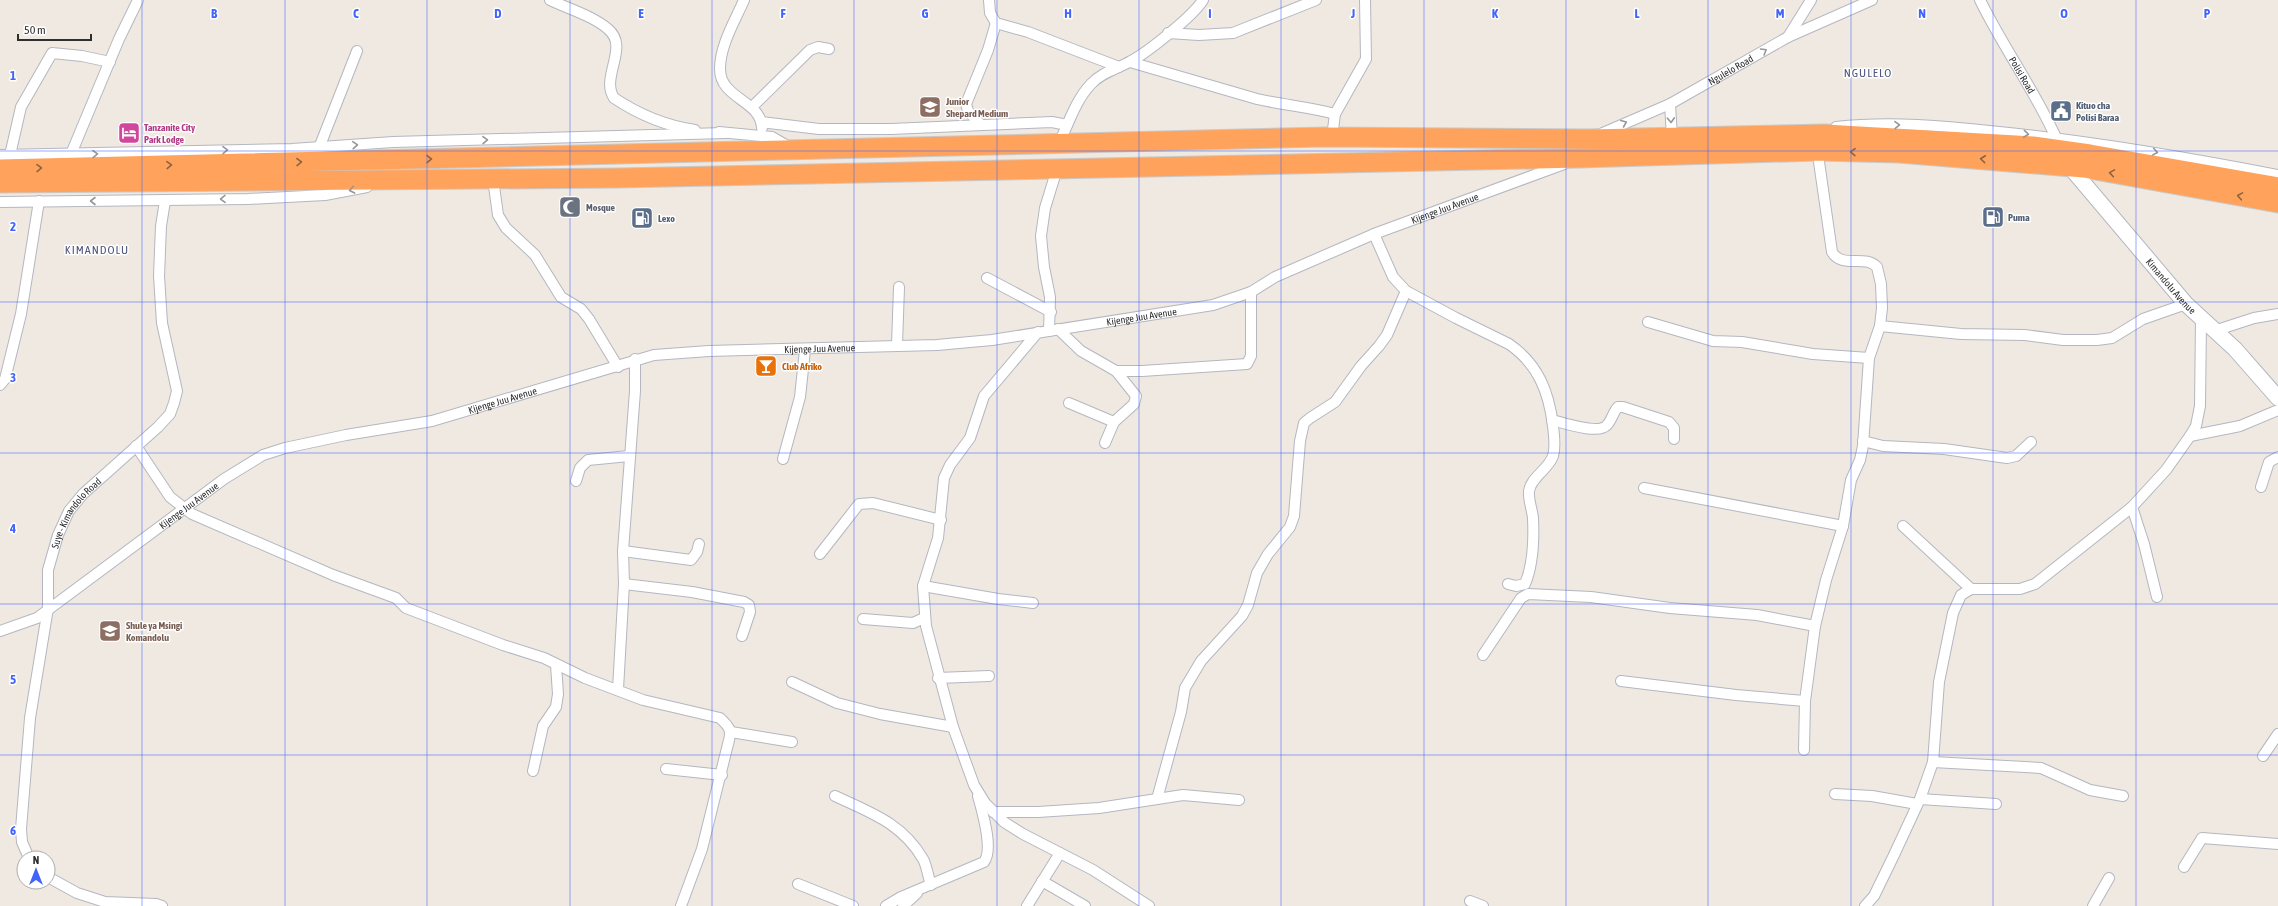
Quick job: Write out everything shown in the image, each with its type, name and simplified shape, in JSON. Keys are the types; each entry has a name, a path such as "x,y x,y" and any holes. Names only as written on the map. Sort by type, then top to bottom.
{"highway":[{"path":"3,160 795,150 1329,137 1588,139 1760,134 1825,134 2059,144 2278,187"},
{"path":"1323,164 1329,137"},
{"path":"1390,162 1392,138"},
{"path":"0,183 492,179 1323,164 1818,151 1898,153 2070,167 2130,176 2278,203"}],"street":[{"path":"71,154 119,38 138,0"},
{"path":"550,0 600,23 613,34 616,48 609,84 614,98 670,125 693,130 762,135 777,139 795,150"},
{"path":"744,0 724,45 720,69 721,77 729,91 752,107 762,122 762,135"},
{"path":"989,0 990,13 996,23 1028,32 1119,67"},
{"path":"1059,143 1076,105 1091,84 1103,74 1130,62 1190,16 1203,0"},
{"path":"1168,33 1233,33 1316,0"},
{"path":"1329,137 1336,114 1366,59 1365,0"},
{"path":"1788,37 1811,0"},
{"name":"Ngulelo Road","path":"1588,139 1670,104 1788,37 1872,0"},
{"name":"Polisi Road","path":"1980,0 2041,106 2059,144"},
{"path":"980,124 968,112 966,104 988,50 996,23"},
{"path":"752,107 810,50 818,47 829,49"},
{"path":"319,148 357,51"},
{"path":"110,62 75,55 52,54 21,107 3,160 71,154 319,148 393,142 725,133"},
{"path":"1130,62 1270,102 1301,105 1336,114"},
{"path":"1670,104 1672,137"},
{"path":"762,122 843,129 891,129 980,124 1056,122 1066,125"},
{"path":"2059,144 2150,151 2278,175"},
{"name":"Kijenge Juu Avenue","path":"0,631 37,618 48,608 183,508 246,464 263,455 285,448 346,435 432,421 618,367 635,359 676,352 805,350 897,345 937,345 1054,330 1200,308 1251,292 1288,271 1374,234 1580,158"},
{"path":"1804,750 1805,701 1815,626 1826,580 1842,526 1851,480 1860,460 1863,441 1869,358 1880,326 1882,291 1877,267 1867,262 1840,259 1832,252 1819,162"},
{"name":"Kimandolu Avenue","path":"2070,167 2186,304 2201,320 2235,349 2278,398"},
{"path":"1057,169 1045,208 1041,236 1050,312 1054,330 1081,350 1116,371 1136,396 1136,400 1114,422 1105,443"},
{"path":"492,179 498,214 506,228 535,255 561,297 581,309 589,319 618,367"},
{"path":"0,202 165,201 324,195 404,180"},
{"path":"0,385 5,379 21,314 39,201"},
{"name":"Suye - Kimandolo Road","path":"26,850 22,842 21,829 30,718 48,608 48,570 58,535 69,511 84,494 170,414 177,391 165,340 160,303 159,252 165,201"},
{"path":"1374,234 1393,277 1406,291 1509,344 1521,352 1530,363 1545,387 1552,420 1555,446 1553,457 1530,485 1529,492 1533,518 1530,572 1525,584 1516,586 1508,584"},
{"path":"986,278 1050,312"},
{"path":"897,345 899,287"},
{"path":"1157,799 1181,712 1185,688 1201,661 1242,616 1248,605 1257,573 1268,554 1290,527 1294,516 1300,441 1304,424 1310,418 1336,402 1361,366 1379,346 1387,335 1406,291"},
{"path":"1116,371 1142,371 1248,364 1251,356 1251,292"},
{"path":"1880,326 1961,334 2025,335 2063,340 2097,340 2112,338 2143,319 2186,304"},
{"path":"2214,331 2254,318 2278,314"},
{"path":"1867,905 1874,896 1919,801 1933,762 1939,682 1953,613 1961,595 1971,589 2020,589 2035,584 2132,507 2166,470 2196,426 2200,406 2201,320"},
{"path":"1648,322 1712,341 1742,342 1813,354 1869,358"},
{"path":"886,906 901,897 927,887 986,860 988,853 985,821 938,678 924,618 923,586 936,544 941,520 941,495 944,478 950,465 970,438 984,396 1038,332"},
{"path":"783,459 800,397 805,350"},
{"path":"618,689 624,584 623,551 635,359"},
{"path":"1069,403 1114,422"},
{"path":"1552,420 1594,429 1602,429 1607,426 1615,409 1618,407 1623,407 1669,422 1674,428 1674,439"},
{"path":"2190,436 2240,426 2278,410"},
{"path":"1863,441 1883,446 1944,449 2007,458 2016,456 2031,442"},
{"path":"136,446 170,497 183,508 333,575 396,598 406,608 503,645 544,658 556,665 643,700 720,718 728,726 731,732 722,775 702,849 681,906"},
{"path":"576,481 580,468 588,460 629,456"},
{"path":"2261,487 2269,462 2278,457"},
{"path":"1644,488 1842,526"},
{"path":"820,554 859,504 873,503 941,520"},
{"path":"2132,507 2144,544 2157,597"},
{"path":"1903,526 1971,589"},
{"path":"623,551 691,560 697,552 699,544"},
{"path":"624,584 692,592 744,602 749,605 750,612 742,636"},
{"path":"923,586 998,599 1033,602"},
{"path":"1483,654 1521,598 1528,594 1591,597 1670,608 1757,615 1815,626"},
{"path":"863,619 913,623 924,618"},
{"path":"532,771 544,726 556,707 558,694 556,665"},
{"path":"938,678 989,676"},
{"path":"792,682 837,703 880,714 953,727"},
{"path":"1621,682 1736,696 1805,701"},
{"path":"731,732 792,742"},
{"path":"2263,756 2278,734"},
{"path":"1933,762 2041,768 2090,790 2123,796"},
{"path":"666,769 722,775"},
{"path":"974,784 993,812 1023,834 1093,870 1149,906"},
{"path":"1834,794 1919,801 1996,804"},
{"path":"993,812 1070,810 1127,805 1183,795 1239,800"},
{"path":"835,796 888,821 903,832 924,861 927,887"},
{"path":"2184,867 2202,838 2278,844"},
{"path":"1027,906 1060,853"},
{"path":"2093,906 2109,878"},
{"path":"56,881 77,893 105,902 156,904 162,906"},
{"path":"1042,881 1085,906"},
{"path":"798,884 853,906"},
{"path":"904,906 927,887"},
{"path":"1470,901 1483,906"}],"place":[{"name":"Junior Shepard Medium","path":"930,107"},
{"name":"Kituo cha Polisi Baraa","path":"2061,111"},
{"name":"Tanzanite City Park Lodge","path":"129,133"},
{"name":"Mosque","path":"570,207"},
{"name":"Puma","path":"1993,217"},
{"name":"Lexo","path":"642,218"},
{"name":"Club Afriko","path":"766,366"},
{"name":"Shule ya Msingi Komandolu","path":"110,631"}],"district":[{"name":"NGULELO","path":"1868,73"},
{"name":"KIMANDOLU","path":"97,250"}]}
